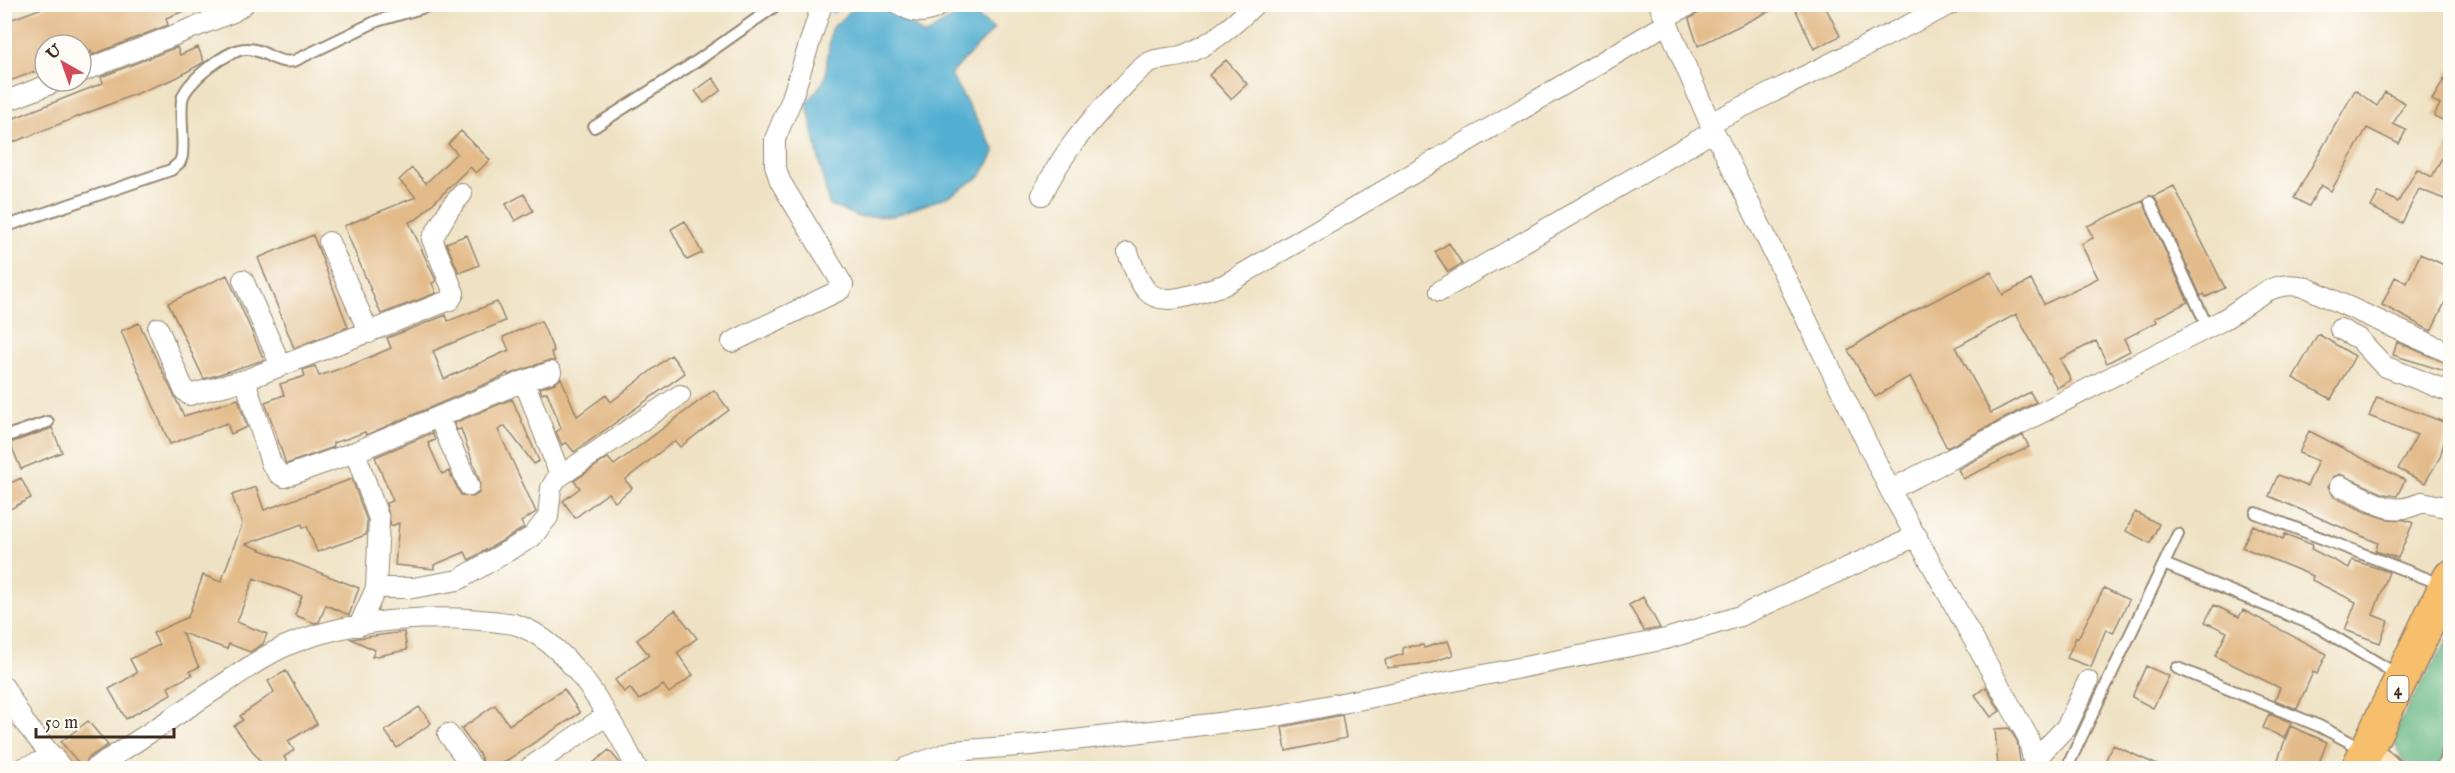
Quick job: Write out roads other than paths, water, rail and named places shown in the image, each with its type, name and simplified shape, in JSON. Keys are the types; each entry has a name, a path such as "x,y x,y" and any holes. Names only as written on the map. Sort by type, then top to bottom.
{"highway":[{"name":"4","path":"2370,763 2403,679 2446,596"}],"street":[{"path":"93,67 233,12 244,4"},
{"path":"732,342 840,290 843,285 780,181 774,156 822,4"},
{"path":"899,4 905,9 926,12 941,4"},
{"path":"1042,195 1060,159 1089,121 1140,70 1150,62 1181,56 1197,49 1230,28 1255,4"},
{"path":"1128,253 1145,290 1154,297 1169,300 1224,285 1664,15 1692,4"},
{"path":"1440,291 1712,127 1951,4"},
{"path":"1664,15 1712,127 1890,490 2028,737 2035,764"},
{"path":"4,102 33,91"},
{"path":"158,328 181,383 189,395 245,380 369,333 453,297 454,293 432,239 450,208 462,194"},
{"path":"329,242 369,333"},
{"path":"243,280 281,366"},
{"path":"1890,490 2208,328 2239,311 2265,291 2286,284 2307,288 2451,353"},
{"path":"2340,328 2359,339 2384,366 2451,392"},
{"path":"245,380 269,457 279,474 291,477 355,453 524,381 552,372"},
{"path":"524,381 560,475"},
{"path":"376,588 413,588 458,580 532,537 544,524 551,485 560,475 680,395"},
{"path":"439,418 470,486"},
{"path":"355,453 379,519 376,588 358,626"},
{"path":"2340,486 2394,510 2408,510 2422,502 2451,508"},
{"path":"905,768 953,751 1031,745 1271,717 1666,639 1740,616 1917,536"},
{"path":"95,768 270,655 293,643 358,626 430,618 480,619 528,628 548,642 574,668 607,716 637,768"},
{"path":"2035,764 2067,726 2088,681"},
{"path":"4,687 24,722 56,763 24,768"},
{"path":"529,768 607,716"},
{"path":"448,734 472,768"}],"lane":[{"path":"4,228 171,170 180,162 182,156 182,98 188,86 212,65 236,50 248,48 283,63 294,61 377,21 435,4"},
{"path":"594,128 698,61 778,4"},
{"path":"2150,202 2208,328"},
{"path":"4,437 48,422"},
{"path":"2256,513 2446,596"},
{"path":"2070,761 2178,534"},
{"path":"2164,564 2318,627 2403,679"},
{"path":"2177,668 2300,718 2370,763"},
{"path":"2442,768 2451,746"}],"water":[{"path":"857,5 877,7 894,13 924,36 966,9 994,29 950,74 995,151 981,176 949,196 893,216 859,217 829,205 807,104 825,79 831,29"}],"waterway":[{"path":"833,11 834,4"}]}
